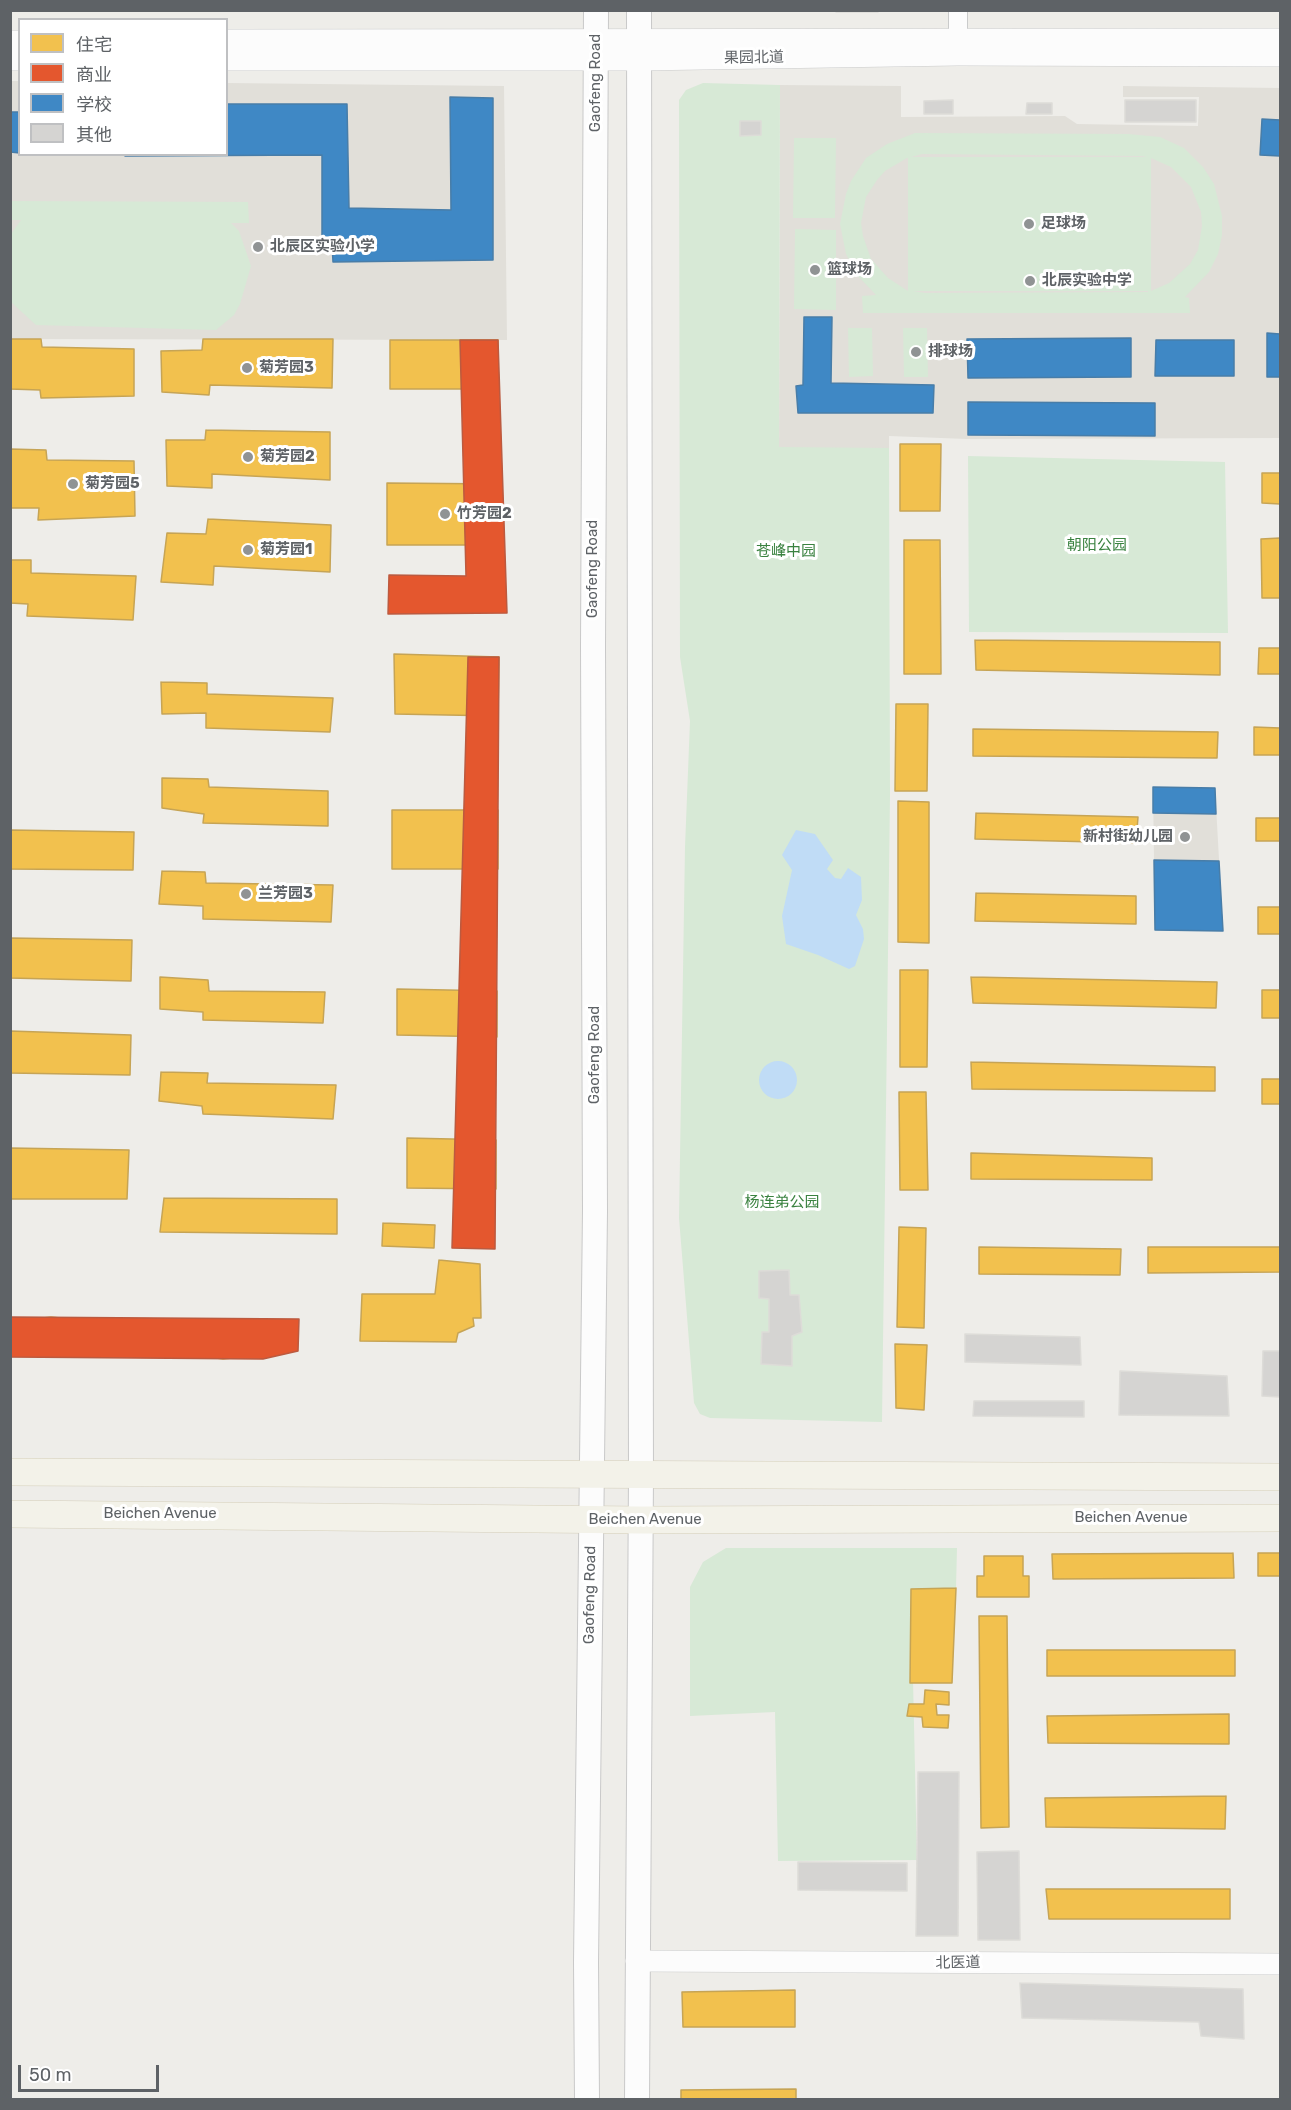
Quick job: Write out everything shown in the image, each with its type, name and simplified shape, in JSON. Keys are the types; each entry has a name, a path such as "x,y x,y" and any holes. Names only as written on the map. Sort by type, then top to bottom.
{"main road":[{"name":"Gaofeng Road","path":"587,2100 586,1962 595,1211 593,622 596,10"},
{"path":"637,2100 636,1962 641,1520 639,10"},
{"path":"10,1472 1281,1477"},
{"name":"Beichen Avenue","path":"10,1514 641,1520 1281,1518"}],"street":[{"path":"958,10 958,47"},
{"name":"果园北道","path":"228,40 640,50 958,47 1281,39"},
{"name":"果园北道","path":"958,47 1281,56"},
{"name":"果园北道","path":"228,60 596,50"},
{"name":"北医道","path":"636,1962 1281,1964"}],"shaded area":[{"name":"北辰区实验小学","path":"11,81 18,81 18,156 228,156 228,83 504,86 507,340 11,339"},
{"name":"北辰实验中学","path":"780,85 901,86 901,117 1065,116 1077,124 1198,126 1199,97 1123,97 1123,86 1280,88 1280,438 967,439 889,436 889,448 779,448"},
{"name":"新村街幼儿园","path":"1153,787 1215,788 1223,931 1155,930"}],"green space":[{"path":"703,83 780,85 779,447 889,448 890,795 882,1422 710,1418 700,1414 694,1403 679,1218 685,847 690,721 680,657 679,100 686,90"},
{"name":"足球场","path":"915,133 1128,134 1160,137 1184,148 1203,167 1214,184 1222,216 1222,235 1218,254 1209,272 1185,297 1189,298 1190,313 863,313 862,296 876,295 858,276 846,254 840,224 851,181 866,158 887,144","holes":["922,154 1147,157 911,157","908,158 908,291 888,278 871,259 863,236 861,223 866,197 885,171","1151,158 1171,167 1191,187 1201,212 1202,226 1198,250 1190,264 1169,283 1151,291","913,291 1148,291 1148,292 925,293"]},
{"name":"篮球场","path":"794,138 836,138 835,218 793,218"},
{"path":"11,201 248,202 249,223 231,223 239,231 251,266 240,304 234,315 216,330 36,325 11,302 11,234 21,220 11,220"},
{"name":"篮球场","path":"795,229 836,230 836,310 794,309"},
{"path":"848,328 872,328 873,376 849,377"},
{"name":"排球场","path":"903,328 927,328 928,377 904,377"},
{"name":"朝阳公园","path":"968,456 1225,462 1228,633 969,632"},
{"path":"726,1548 957,1548 956,1588 911,1589 917,1860 778,1861 775,1712 690,1716 690,1587 703,1562"}],"water":[{"path":"796,830 815,834 833,860 827,869 835,878 841,879 848,868 861,877 862,900 856,915 863,929 864,939 855,966 849,969 786,944 782,916 792,870 782,855"},
{"path":"778,1061 791,1067 797,1080 791,1093 778,1099 765,1093 759,1080 765,1067"}],"building: 住宅":[{"path":"10,339 41,339 42,347 134,349 134,396 41,398 40,390 10,389"},
{"name":"菊芳园3","path":"203,339 333,339 332,388 210,385 209,395 162,392 161,351 202,350"},
{"path":"390,340 498,340 498,389 390,389"},
{"name":"菊芳园2","path":"206,430 330,432 330,480 212,474 212,488 167,486 166,440 205,440"},
{"path":"900,444 941,444 940,511 900,511"},
{"name":"菊芳园5","path":"10,449 46,450 47,460 134,461 135,516 38,520 39,508 10,508"},
{"path":"1262,473 1280,473 1280,504 1262,503"},
{"name":"竹芳园2","path":"387,483 502,484 502,545 387,545"},
{"name":"菊芳园1","path":"208,519 331,525 330,572 214,566 213,585 161,582 167,533 206,534"},
{"path":"1280,538 1280,598 1262,598 1261,539"},
{"path":"904,540 940,540 941,674 904,674"},
{"path":"10,560 31,560 31,573 136,576 133,620 27,616 28,604 10,603"},
{"path":"975,640 1220,642 1220,675 976,670"},
{"path":"1259,648 1280,648 1280,674 1258,674"},
{"path":"394,654 499,657 498,716 395,714"},
{"path":"161,682 207,683 207,694 333,698 330,732 206,728 206,713 162,714"},
{"path":"896,704 928,704 927,791 895,791"},
{"path":"1254,727 1280,728 1280,755 1254,755"},
{"path":"973,729 1218,732 1217,758 973,756"},
{"path":"162,778 208,779 209,787 328,791 328,826 203,823 204,814 162,808"},
{"path":"898,801 929,802 929,943 898,942"},
{"path":"392,810 498,810 498,869 392,869"},
{"path":"976,813 1138,817 1136,843 975,839"},
{"path":"1256,818 1280,818 1280,841 1256,841"},
{"path":"10,830 134,832 133,870 10,869"},
{"name":"兰芳园3","path":"162,871 205,872 206,883 333,885 331,922 203,919 203,906 159,904"},
{"path":"976,893 1136,896 1136,924 975,921"},
{"path":"1258,907 1280,907 1280,934 1258,934"},
{"path":"10,938 132,940 131,981 10,978"},
{"path":"900,970 928,970 927,1067 900,1067"},
{"path":"160,977 208,980 209,991 325,992 323,1023 203,1020 203,1012 160,1009"},
{"path":"971,977 1217,982 1216,1008 973,1003"},
{"path":"397,989 497,991 497,1037 397,1035"},
{"path":"1262,990 1280,990 1280,1018 1262,1018"},
{"path":"10,1031 131,1035 130,1075 10,1073"},
{"path":"971,1062 1215,1067 1215,1091 972,1089"},
{"path":"161,1072 208,1073 207,1083 336,1085 333,1119 203,1114 202,1106 159,1101"},
{"path":"1262,1079 1280,1079 1280,1104 1262,1104"},
{"path":"899,1092 926,1092 928,1190 900,1190"},
{"path":"407,1138 496,1140 496,1189 407,1188"},
{"path":"10,1148 129,1150 127,1199 10,1199"},
{"path":"971,1153 1152,1158 1152,1180 971,1179"},
{"path":"164,1198 337,1199 337,1234 160,1232"},
{"path":"383,1223 435,1225 434,1248 382,1246"},
{"path":"899,1227 926,1228 924,1328 897,1327"},
{"path":"979,1247 1121,1249 1120,1275 979,1274"},
{"path":"1148,1247 1280,1247 1280,1272 1148,1273"},
{"path":"439,1260 480,1264 481,1318 473,1318 474,1326 458,1333 456,1342 360,1341 362,1294 435,1294"},
{"path":"51,1317 108,1323 108,1352 54,1357 10,1350 10,1322"},
{"path":"219,1319 278,1326 278,1353 223,1359 176,1352 173,1325"},
{"path":"895,1344 927,1345 924,1410 896,1408"},
{"path":"1233,1553 1234,1578 1053,1579 1052,1554"},
{"path":"1258,1553 1280,1553 1280,1576 1258,1576"},
{"path":"984,1556 1023,1556 1023,1576 1029,1576 1029,1597 977,1597 977,1576 984,1576"},
{"path":"956,1588 952,1683 910,1683 911,1589"},
{"path":"979,1616 1007,1616 1009,1827 981,1828"},
{"path":"1047,1650 1235,1650 1235,1676 1047,1676"},
{"path":"925,1690 949,1692 949,1705 936,1704 937,1715 949,1715 948,1728 923,1727 922,1717 907,1716 909,1704 924,1704"},
{"path":"1229,1714 1229,1744 1048,1743 1047,1716"},
{"path":"1226,1796 1225,1829 1046,1827 1045,1798"},
{"path":"1046,1889 1230,1889 1230,1919 1049,1919"},
{"path":"795,1990 795,2027 683,2027 682,1992"},
{"path":"796,2089 796,2100 681,2100 681,2090"}],"building: 商业":[{"path":"460,340 498,340 507,613 388,614 389,575 466,576"},
{"path":"468,657 499,657 495,1249 452,1248"},
{"path":"10,1317 299,1319 298,1351 263,1359 10,1357"}],"building: 学校":[{"path":"450,97 493,98 493,260 333,262 332,244 322,243 322,155 228,155 228,104 347,104 349,208 451,210"},
{"path":"10,112 18,112 18,153 10,152"},
{"path":"1262,119 1280,120 1280,156 1260,155"},
{"path":"804,317 832,317 831,383 934,385 933,413 798,413 796,386 803,385"},
{"path":"1267,333 1280,334 1280,377 1267,377"},
{"path":"1131,338 1131,377 968,378 967,339"},
{"path":"1156,340 1234,340 1234,376 1155,376"},
{"path":"968,402 1155,403 1155,436 968,435"},
{"path":"1153,787 1215,788 1216,814 1153,813"},
{"path":"1154,860 1219,861 1223,931 1155,930"}],"building: 其他":[{"path":"836,10 878,10 878,12 836,12"},
{"path":"953,100 953,114 924,114 924,101"},
{"path":"1125,100 1196,100 1196,122 1125,122"},
{"path":"1027,103 1052,103 1052,114 1026,114"},
{"path":"740,121 761,121 761,135 740,136"},
{"path":"789,1270 790,1295 799,1295 802,1332 792,1336 792,1366 761,1364 762,1332 769,1332 769,1299 759,1298 759,1271"},
{"path":"965,1334 1080,1337 1081,1365 965,1362"},
{"path":"1263,1351 1280,1351 1280,1397 1262,1396"},
{"path":"1120,1371 1227,1376 1229,1416 1119,1415"},
{"path":"974,1401 1084,1401 1084,1417 973,1416"},
{"path":"918,1772 959,1772 958,1936 916,1936"},
{"path":"1019,1851 1020,1940 978,1940 977,1852"},
{"path":"798,1862 907,1863 907,1891 798,1890"},
{"path":"1020,1983 1243,1989 1244,2039 1201,2036 1199,2022 1022,2018"}],"place":[{"name":"足球场","path":"1029,224"},
{"name":"北辰区实验小学","path":"258,247"},
{"name":"篮球场","path":"815,270"},
{"name":"北辰实验中学","path":"1030,281"},
{"name":"排球场","path":"916,352"},
{"name":"菊芳园3","path":"247,368"},
{"name":"菊芳园2","path":"248,457"},
{"name":"菊芳园5","path":"73,484"},
{"name":"竹芳园2","path":"445,514"},
{"name":"菊芳园1","path":"248,550"},
{"name":"新村街幼儿园","path":"1185,837"},
{"name":"兰芳园3","path":"246,894"}],"park label":[{"name":"苍峰中园","path":"786,552"},
{"name":"杨连弟公园","path":"782,1203"}]}
